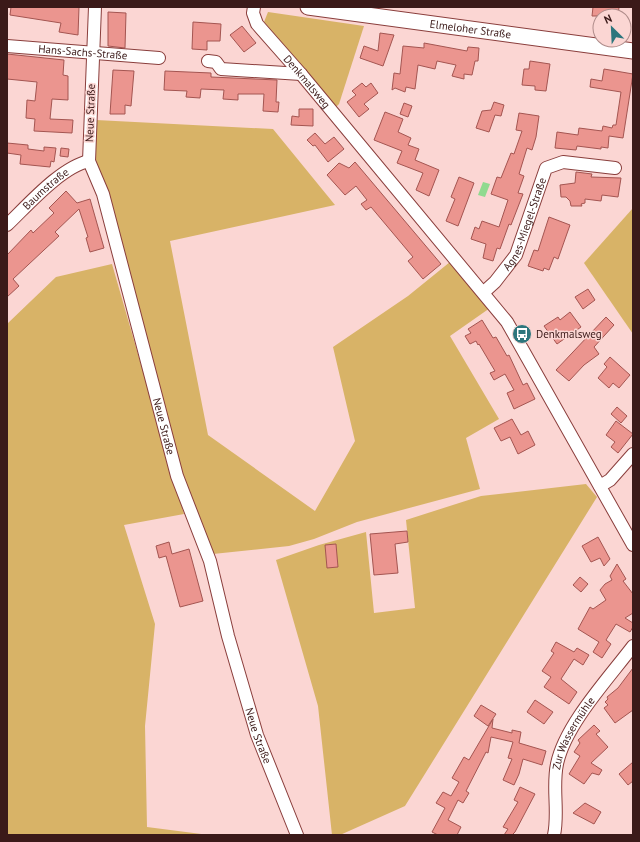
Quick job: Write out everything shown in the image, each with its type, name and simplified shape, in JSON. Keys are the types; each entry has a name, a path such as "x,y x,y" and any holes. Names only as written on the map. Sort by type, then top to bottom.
{"street":[{"name":"Neue Straße","path":"95,7 89,161 103,194 177,476 210,561 228,636 258,735 297,835"},
{"name":"Denkmalsweg","path":"254,7 257,24 301,74 484,292 516,336 633,545"},
{"name":"Elmeloher Straße","path":"308,7 633,51"},
{"name":"Hans-Sachs-Straße","path":"7,46 92,54 159,58"},
{"path":"208,61 216,62 221,68 301,74"},
{"name":"Baumstraße","path":"7,225 65,172 80,163 89,161"},
{"name":"Agnes-Miegel-Straße","path":"484,292 495,282 516,255 546,168 563,162 615,168"},
{"path":"600,486 610,480 633,454"},
{"name":"Zur Wassermühle","path":"554,835 556,825 556,765 562,746 572,726 633,646"}],"shaded area":[{"path":"268,12 364,26 339,104 336,107 264,22"},
{"path":"96,120 273,129 335,205 170,241 208,435 315,511 355,441 333,347 408,296 450,262 490,308 450,336 499,419 466,438 480,489 357,522 314,539 289,546 213,554 182,478 123,261 95,156"},
{"path":"483,182 490,184 485,197 478,195"},
{"path":"633,208 633,334 584,263"},
{"path":"112,264 184,514 124,525 155,624 145,726 147,827 209,835 7,835 7,324 56,277"},
{"path":"586,484 597,497 405,806 340,835 332,835 318,706 276,560 319,545 366,532 374,613 415,608 406,520 481,496"}],"building":[{"path":"11,7 79,7 78,35 59,32 61,23 10,15"},
{"path":"593,7 619,7 619,8"},
{"path":"108,12 126,13 125,48 108,46"},
{"path":"193,22 221,24 220,41 207,41 207,50 192,49"},
{"path":"242,26 256,43 244,52 230,35"},
{"path":"380,33 394,35 383,66 360,58 364,46 378,51"},
{"path":"424,43 467,51 468,47 479,48 478,61 475,61 472,75 464,74 464,79 452,76 456,65 437,61 435,69 418,65 415,89 406,87 405,92 395,88 392,90 394,73 400,74 403,46 424,48"},
{"path":"7,54 64,60 63,75 68,76 68,100 52,99 50,119 73,120 72,133 34,131 35,119 26,118 27,100 35,101 37,82 7,79"},
{"path":"530,61 550,64 546,91 535,90 535,86 522,85 524,69 529,69"},
{"path":"604,69 633,74 623,138 609,136 608,148 601,147 601,149 577,146 576,150 555,148 557,132 578,135 579,128 602,131 603,126 612,128 613,125 616,125 621,92 590,87 591,79 602,81"},
{"path":"113,70 134,71 131,106 125,105 125,114 110,114"},
{"path":"165,71 211,73 211,77 277,80 276,102 279,102 278,112 263,111 264,94 238,94 238,100 223,99 224,90 201,89 200,98 186,97 187,91 164,90"},
{"path":"362,83 366,87 371,83 378,93 364,104 369,109 359,117 347,102 356,95 352,91"},
{"path":"494,102 504,105 501,116 495,115 489,132 476,128 482,111 491,110"},
{"path":"404,103 412,106 408,117 400,114"},
{"path":"299,109 313,109 313,126 291,125 292,116 299,117"},
{"path":"385,112 403,119 398,132 411,138 408,145 419,149 415,160 439,170 429,196 416,190 423,173 397,163 402,151 374,140"},
{"path":"519,113 539,116 536,137 532,150 527,148 519,174 524,176 518,193 523,194 511,225 509,224 500,249 497,248 493,261 483,258 486,244 471,239 475,227 479,229 482,221 499,227 508,200 491,194 497,177 501,178 511,153 514,154 522,131 516,130"},
{"path":"315,133 325,144 334,137 344,149 328,162 315,145 313,146 307,140"},
{"path":"7,143 28,145 28,149 44,151 44,147 56,148 54,162 51,161 50,167 20,164 21,155 7,153"},
{"path":"61,148 69,149 68,157 60,156"},
{"path":"355,162 441,264 423,279 408,261 413,257 371,207 366,210 361,204 367,200 356,186 345,195 327,175 339,163 349,168"},
{"path":"576,172 592,174 591,177 621,178 618,197 602,195 601,201 585,199 585,203 581,204 582,206 571,206 570,201 566,197 561,197 560,185 575,183"},
{"path":"459,177 474,183 458,226 446,221 455,199 451,197"},
{"path":"66,191 77,203 90,199 104,248 90,252 86,238 88,237 79,209 55,232 59,236 13,279 19,286 7,297 7,255 31,230 33,233 54,213 49,208"},
{"path":"549,217 570,225 558,259 554,257 549,270 544,268 543,271 528,266 534,250 538,251"},
{"path":"588,289 595,300 583,309 575,297"},
{"path":"570,312 581,327 557,344 544,326 558,317 560,320"},
{"path":"606,317 614,325 594,347 599,354 584,365 569,381 556,370"},
{"path":"482,320 493,338 496,337 507,356 509,355 523,385 527,383 535,399 514,409 507,393 514,390 505,374 494,380 490,373 495,371 479,344 478,345 476,341 470,344 465,336 471,333 468,329"},
{"path":"610,357 630,375 619,388 613,383 609,388 598,378 607,367 604,364"},
{"path":"617,407 627,416 621,423 611,414"},
{"path":"512,419 521,435 528,431 535,445 518,454 510,437 501,441 494,428"},
{"path":"616,421 633,434 618,453 611,447 615,442 606,435"},
{"path":"407,531 408,542 395,544 398,573 374,575 370,534"},
{"path":"598,537 610,559 604,566 600,558 591,562 582,546"},
{"path":"169,542 172,554 189,549 203,601 180,607 166,556 159,558 156,546"},
{"path":"336,544 338,567 327,568 325,545"},
{"path":"617,564 626,579 623,581 633,594 633,613 625,618 633,623 633,627 630,632 616,624 606,640 611,644 602,658 593,652 599,642 578,629 590,607 593,609 606,600 600,590 605,584 612,580 610,576"},
{"path":"580,577 588,584 581,592 573,585"},
{"path":"556,642 574,652 577,648 589,655 583,665 574,659 561,679 577,692 569,704 544,687 551,677 542,671 554,653 551,651"},
{"path":"633,668 633,710 615,723 604,708 608,705 605,702 608,699 607,697 618,688"},
{"path":"535,700 553,712 544,724 527,712"},
{"path":"481,705 496,714 488,726 474,716"},
{"path":"493,719 492,728 512,733 512,730 521,732 519,743 546,751 542,765 523,759 514,785 503,780 512,759 508,758 513,742 491,737 488,753 486,752 466,791 469,793 463,803 458,800 448,820 461,827 457,835 438,835 432,832 445,808 436,803 443,792 451,796 459,782 452,778 464,757 469,760"},
{"path":"594,725 600,731 596,734 608,747 591,763 602,770 599,775 592,773 584,784 569,774 580,756 574,752 580,743 578,740"},
{"path":"633,762 633,781 628,785 619,774"},
{"path":"520,787 535,794 515,832 512,835 504,835 508,829 503,827 518,802 514,800"},
{"path":"585,803 601,812 594,824 573,813"}],"place":[{"name":"Denkmalsweg","path":"522,334"}]}
